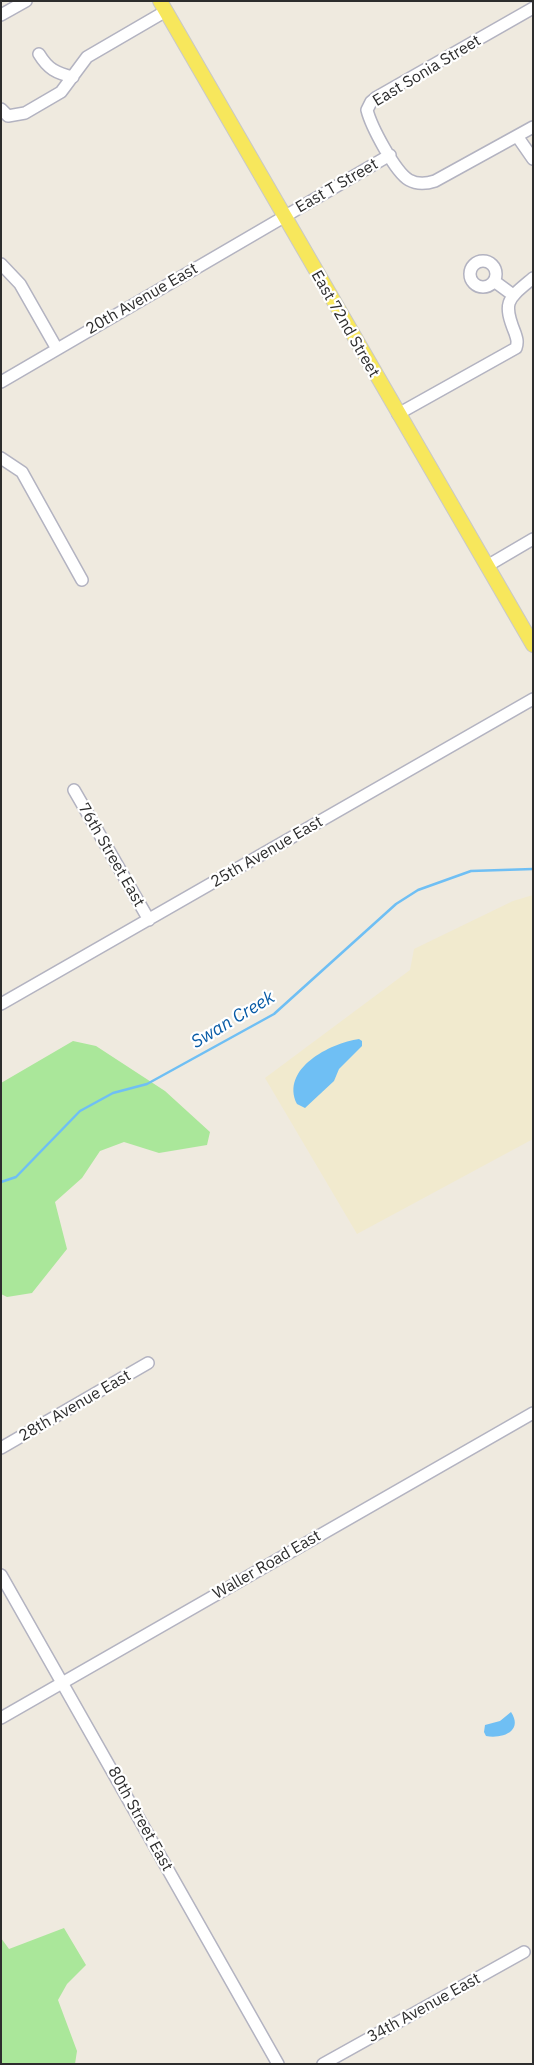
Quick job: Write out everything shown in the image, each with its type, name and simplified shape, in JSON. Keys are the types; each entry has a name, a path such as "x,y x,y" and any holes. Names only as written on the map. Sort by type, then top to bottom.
{"main road":[{"name":"East 72nd Street","path":"163,6 533,645"}],"street":[{"path":"1,15 26,1"},
{"path":"1,109 5,114 12,116 25,113 61,92 87,57 163,6"},
{"name":"East Sonia Street","path":"390,155 369,116 368,107 371,102 533,8"},
{"path":"38,54 49,69 60,75 73,77"},
{"path":"390,155 403,176 414,182 428,184 533,128"},
{"path":"518,136 533,160"},
{"name":"East T Street","path":"284,216 390,155"},
{"name":"20th Avenue East","path":"2,380 284,216"},
{"path":"1,264 20,284 57,348"},
{"path":"398,414 513,350 517,345 507,314 508,300 533,278"},
{"path":"494,281 512,295"},
{"path":"1,458 22,472 82,580"},
{"path":"487,566 533,539"},
{"name":"25th Avenue East","path":"1,1004 533,699"},
{"name":"76th Street East","path":"74,790 149,920"},
{"name":"28th Avenue East","path":"1,1448 148,1363"},
{"name":"Waller Road East","path":"1,1718 533,1413"},
{"name":"80th Street East","path":"1,1575 63,1681 278,2064"},
{"name":"34th Avenue East","path":"323,2064 524,1952"}],"shaded area":[{"path":"533,895 533,1139 357,1234 265,1078 410,970 414,949 513,901"}],"green space":[{"path":"73,1041 96,1046 165,1091 210,1132 207,1145 159,1153 124,1142 100,1151 82,1178 55,1202 67,1249 32,1293 7,1297 1,1294 1,1083"},
{"path":"64,1928 86,1965 67,1984 58,2000 77,2051 75,2064 1,2064 1,1938 9,1949"}],"water":[{"path":"359,1039 362,1041 362,1046 339,1069 334,1081 305,1108 297,1104 294,1091 295,1080 302,1069 322,1052"},
{"path":"511,1712 515,1725 509,1733 492,1737 486,1736 484,1732 485,1725 500,1721"}],"waterway":[{"name":"Swan Creek","path":"1,1182 16,1177 80,1111 113,1093 147,1084 274,1014 396,904 418,890 471,871 533,869"}]}
